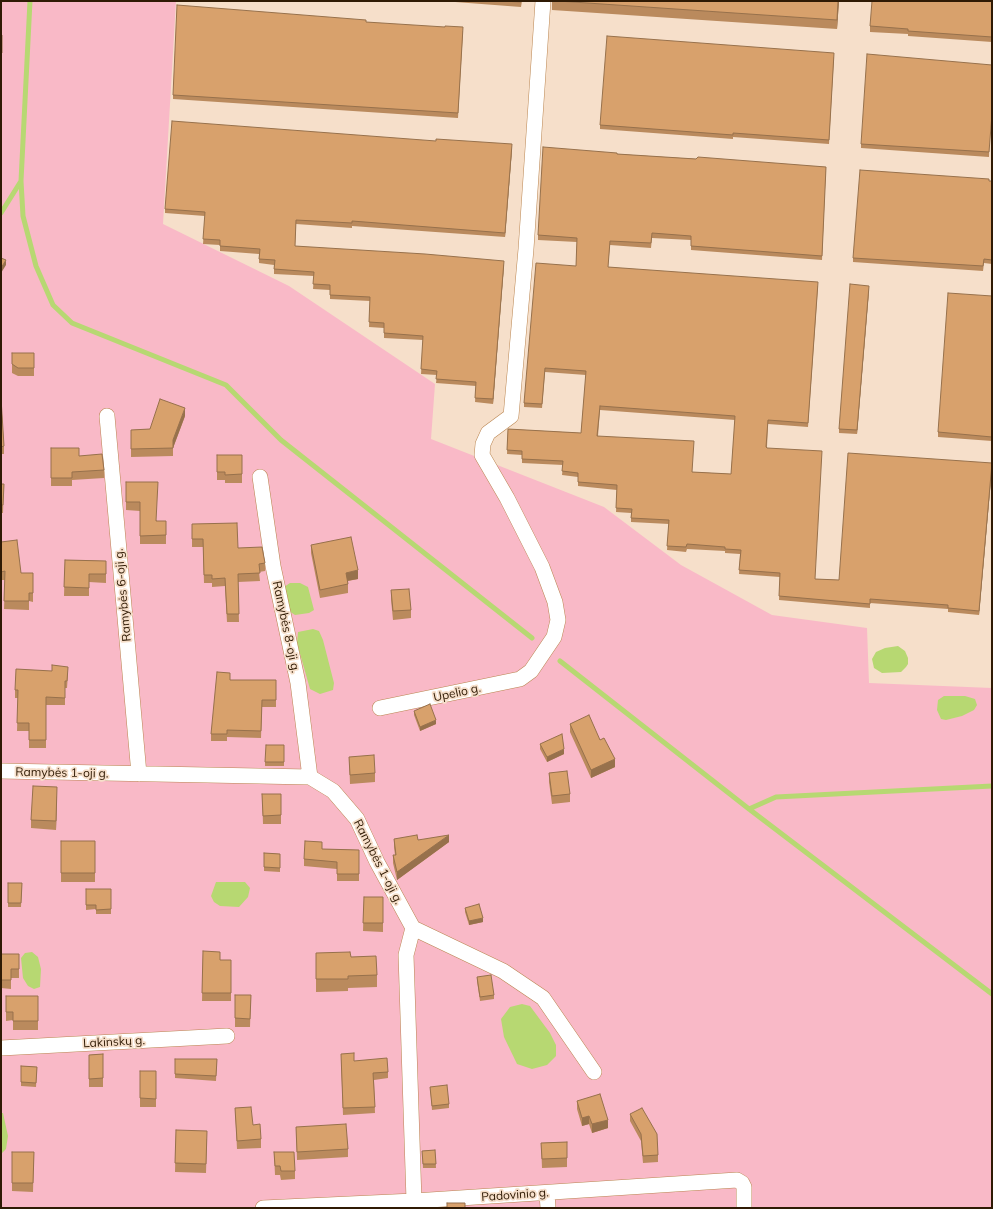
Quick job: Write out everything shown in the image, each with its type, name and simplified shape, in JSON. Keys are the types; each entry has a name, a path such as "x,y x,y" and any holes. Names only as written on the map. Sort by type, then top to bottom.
{"street":[{"name":"Upelio g.","path":"380,708 520,679 531,672 554,637 558,620 555,602 542,566 507,498 482,455 483,444 488,433 511,416 526,249 543,1"},
{"name":"Ramybės 6-oji g.","path":"107,416 139,774"},
{"name":"Ramybės 8-oji g.","path":"260,477 273,566 298,683 310,777"},
{"name":"Ramybės 1-oji g.","path":"1,769 139,774 310,777 333,791 357,819 377,862 413,928"},
{"path":"414,1201 406,955 413,928 503,971 543,998 594,1072"},
{"name":"Lakinskų g.","path":"1,1048 227,1036"},
{"name":"Padovinio g.","path":"263,1208 368,1206 414,1201 737,1180 742,1182 744,1208"},
{"path":"547,1193 548,1208"}],"shaded area":[{"path":"1,1 176,1 163,224 289,286 435,384 431,439 604,507 681,565 772,615 867,628 869,683 992,688 992,1208 1,1208"},
{"path":"290,583 300,583 308,587 314,610 309,613 295,615 289,611 284,587"},
{"path":"313,629 319,631 323,640 334,683 333,690 320,694 310,689 297,643 298,632"},
{"path":"898,646 905,651 908,658 908,664 901,672 882,673 874,668 872,659 876,652 885,648"},
{"path":"944,696 965,696 975,699 977,705 974,710 962,716 946,720 941,719 937,710 938,700"},
{"path":"216,882 245,882 250,888 248,897 239,907 220,906 214,902 211,896"},
{"path":"32,952 38,957 41,969 40,987 34,989 28,986 23,978 21,958 25,953"},
{"path":"522,1004 530,1006 550,1033 556,1045 556,1056 547,1065 532,1069 517,1064 504,1037 501,1019 510,1007"},
{"path":"1,1113 3,1113 8,1136 6,1149 1,1154"}],"building":[{"path":"558,1 838,1 837,20"},
{"path":"872,1 992,1 992,37 908,31 908,29 870,26"},
{"path":"177,5 366,20 366,22 463,27 458,113 173,95"},
{"path":"2,35 2,53 1,53"},
{"path":"607,36 834,53 829,140 733,133 733,135 600,125"},
{"path":"867,54 992,65 992,114 989,152 861,144"},
{"path":"172,121 436,141 436,139 512,144 505,233 352,221 352,223 296,220 295,246 425,254 504,261 493,399 475,398 476,382 436,379 437,371 421,369 423,336 384,333 384,323 369,322 370,297 330,295 330,285 313,284 314,272 274,269 275,260 259,259 260,249 220,246 220,240 203,239 205,212 165,209"},
{"path":"543,147 617,154 696,159 698,157 826,167 822,256 691,246 691,236 652,233 651,243 610,241 608,267 818,282 808,423 768,420 766,447 822,451 815,579 839,580 848,453 992,463 979,611 948,608 948,605 870,599 870,604 779,596 780,573 739,570 741,550 725,549 725,547 687,544 686,547 667,546 669,520 631,518 632,509 616,508 617,485 578,482 578,473 562,471 563,461 522,459 522,451 507,450 508,429 581,433 586,371 545,368 542,404 524,403 536,263 576,266 577,238 538,235","holes":["600,406 735,416 731,474 692,472 694,441 597,436"]},
{"path":"860,170 989,179 989,181 992,181 992,260 984,259 983,266 853,258"},
{"path":"1,258 6,260 1,268"},
{"path":"850,284 869,286 857,430 839,429"},
{"path":"948,293 992,296 992,437 938,432"},
{"path":"12,353 34,353 34,368 18,368 12,364"},
{"path":"1,398 4,446 1,447"},
{"path":"160,399 185,408 173,440 173,448 131,449 131,430 150,429"},
{"path":"51,448 79,448 79,456 102,454 104,470 72,472 72,478 51,478"},
{"path":"217,455 242,455 242,474 225,475 225,472 217,472"},
{"path":"126,482 158,482 156,521 166,521 166,535 140,536 140,502 126,502"},
{"path":"1,484 4,484 3,505 1,505"},
{"path":"237,523 238,548 262,547 265,563 259,564 260,573 238,574 239,614 227,614 225,578 212,579 212,575 204,575 203,539 192,539 192,524"},
{"path":"351,537 358,570 346,573 348,584 320,590 311,545"},
{"path":"17,540 21,573 33,573 33,593 29,593 29,601 4,601 5,571 1,572 1,542"},
{"path":"65,560 106,561 106,574 89,574 89,588 64,587"},
{"path":"409,589 411,610 393,611 391,590"},
{"path":"52,665 68,667 67,681 65,681 65,698 46,697 46,740 29,740 29,723 17,723 18,690 15,690 16,669 52,671"},
{"path":"217,672 230,673 230,680 276,680 276,700 262,700 261,731 227,730 227,734 211,734"},
{"path":"430,704 436,720 420,727 414,711"},
{"path":"589,715 600,740 604,738 615,759 591,770 570,724"},
{"path":"562,734 564,749 547,757 540,744"},
{"path":"266,745 284,745 284,762 265,762"},
{"path":"374,755 375,773 350,775 349,757"},
{"path":"567,771 570,794 552,796 549,773"},
{"path":"33,786 57,787 56,821 31,820"},
{"path":"262,794 281,794 281,815 263,816"},
{"path":"417,835 418,840 449,835 397,872 393,855 396,855 394,839"},
{"path":"61,841 95,841 95,873 61,873"},
{"path":"305,841 322,842 322,849 359,850 359,874 337,874 337,862 304,859"},
{"path":"264,853 280,854 280,868 264,867"},
{"path":"8,883 22,883 21,903 8,903"},
{"path":"86,889 111,889 111,909 96,910 96,905 86,905"},
{"path":"364,897 383,897 383,923 363,923"},
{"path":"479,904 483,918 469,921 465,908"},
{"path":"203,951 220,952 220,960 231,960 231,993 202,993"},
{"path":"350,952 351,957 376,956 377,975 348,976 348,979 316,979 316,953"},
{"path":"1,954 19,954 19,969 11,969 11,980 1,980"},
{"path":"491,975 494,995 480,997 477,977"},
{"path":"235,995 251,995 250,1019 235,1018"},
{"path":"6,996 38,996 38,1021 13,1021 13,1012 6,1012"},
{"path":"354,1053 354,1061 387,1058 388,1072 373,1073 375,1107 343,1108 341,1054"},
{"path":"103,1054 103,1078 89,1079 89,1055"},
{"path":"175,1059 217,1059 216,1076 175,1074"},
{"path":"21,1066 37,1067 36,1083 21,1082"},
{"path":"140,1071 156,1071 156,1099 140,1098"},
{"path":"447,1085 449,1104 432,1106 430,1087"},
{"path":"600,1094 608,1120 592,1124 589,1116 582,1118 577,1101"},
{"path":"251,1107 253,1125 260,1124 261,1139 237,1141 235,1108"},
{"path":"642,1108 657,1134 658,1155 643,1156 641,1134 630,1114"},
{"path":"346,1124 348,1149 297,1152 296,1127"},
{"path":"176,1130 207,1131 206,1164 175,1163"},
{"path":"567,1142 567,1158 542,1159 541,1143"},
{"path":"435,1150 436,1164 423,1164 422,1151"},
{"path":"12,1152 34,1152 33,1183 12,1183"},
{"path":"274,1152 294,1152 295,1171 281,1171 280,1166 275,1166"},
{"path":"447,1203 465,1203 465,1208 447,1208"}],"waterway":[{"path":"30,1 21,181 23,216 36,266 53,305 72,323 226,385 281,440 532,638"},
{"path":"1,213 21,181"},
{"path":"560,661 749,809 992,994"},
{"path":"749,809 776,797 992,786"}]}
